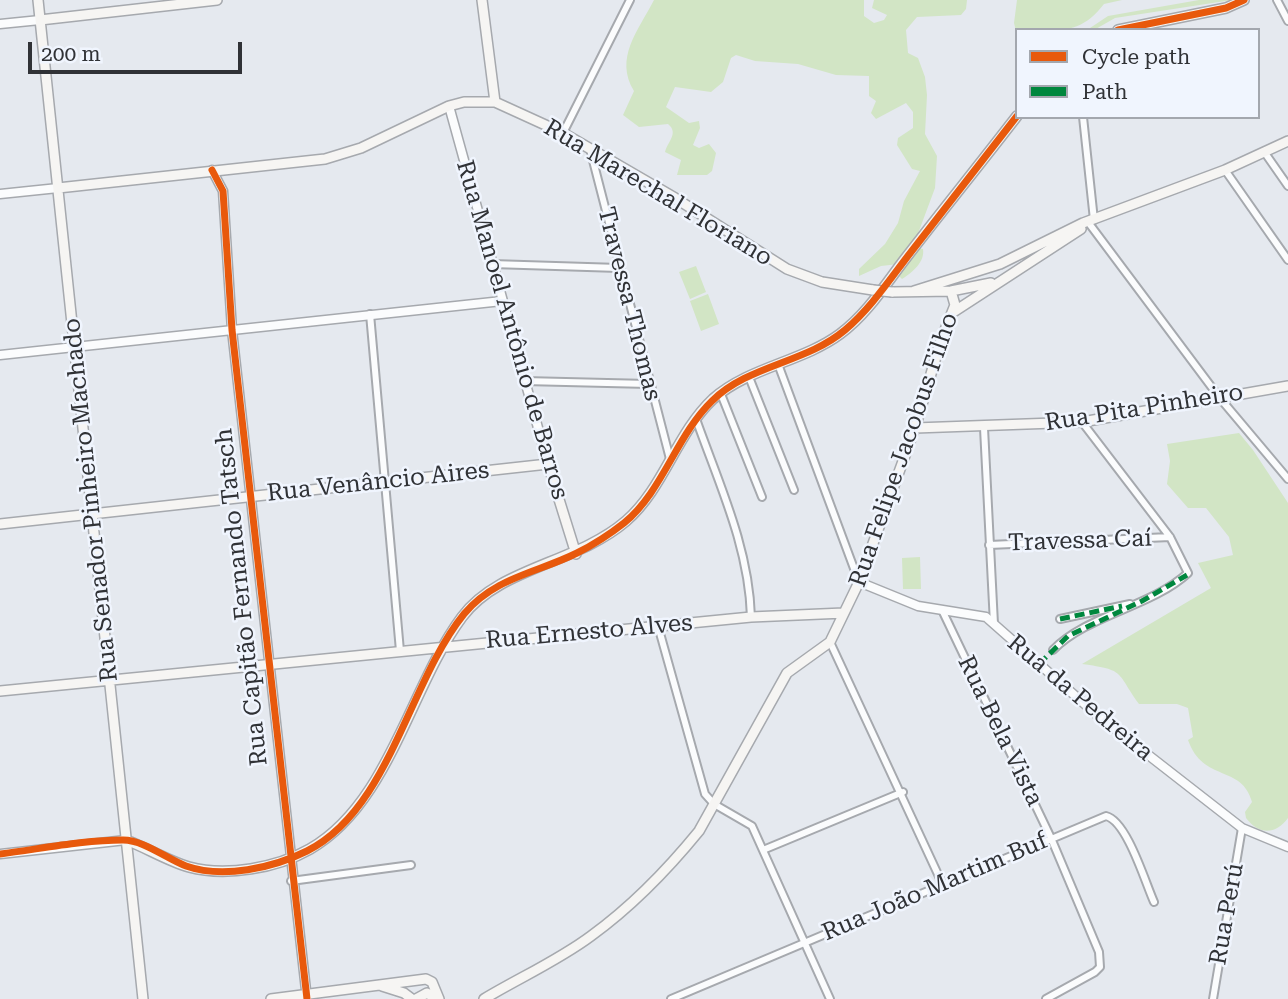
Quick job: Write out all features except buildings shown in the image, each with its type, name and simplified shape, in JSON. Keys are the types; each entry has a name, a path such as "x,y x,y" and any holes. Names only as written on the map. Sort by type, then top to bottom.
{"main road":[{"name":"Rua Senador Pinheiro Machado","path":"38,0 143,999"},
{"path":"40,20 217,0"},
{"path":"482,0 495,102"},
{"path":"1128,28 1226,8 1244,0"},
{"name":"Rua Marechal Floriano","path":"58,188 342,155 449,106 464,102 495,102 563,133 787,269 822,282 892,292 951,291 1000,280"},
{"path":"126,840 189,867 213,870 262,867 289,859 326,839 359,804 444,646 462,617 483,595 514,577 576,554 632,516 696,419 721,394 749,377 835,338 875,300 1015,119"},
{"path":"948,319 958,308 1040,250 1090,222 1224,170 1288,141"},
{"path":"914,291 1040,250"},
{"path":"955,305 1022,255"},
{"name":"Rua Felipe Jacobus Filho","path":"831,642 859,582 915,428 948,319 955,305 951,291"},
{"name":"Rua Pita Pinheiro","path":"915,428 984,428 1082,422 1288,386"},
{"name":"Rua Venâncio Aires","path":"0,524 548,464"},
{"name":"Rua Manoel Antônio de Barros","path":"548,464 576,554"},
{"name":"Rua Ernesto Alves","path":"0,691 751,617 844,613"},
{"path":"484,999 589,938 614,918 688,844 714,804 787,673 831,642"},
{"path":"271,999 307,997 426,979 432,982 437,999"},
{"path":"377,985 414,999 427,993 437,999"}],"street":[{"path":"563,133 630,0"},
{"path":"1277,0 1288,21"},
{"path":"0,24 40,20"},
{"name":"Rua Manoel Antônio de Barros","path":"449,106 548,464"},
{"path":"1083,119 1090,222 1219,397 1288,479"},
{"name":"Travessa Thomas","path":"590,148 670,459"},
{"path":"1265,153 1288,186"},
{"name":"Rua Capitão Fernando Tatsch","path":"230,168 224,173 223,191 233,330 291,881 307,997"},
{"name":"Rua Capitão Fernando Tatsch","path":"212,170 223,191"},
{"path":"1224,170 1288,260"},
{"name":"Rua Marechal Floriano","path":"0,194 58,188"},
{"path":"492,264 619,268"},
{"path":"0,355 502,301"},
{"path":"370,314 400,651"},
{"path":"778,364 859,582"},
{"path":"749,377 794,490"},
{"path":"524,381 649,384"},
{"path":"721,394 762,497"},
{"path":"696,419 743,550 750,586 751,617"},
{"path":"1053,650 1068,636 1142,601 1187,575 1187,569 1170,537 1082,422"},
{"path":"984,428 994,624"},
{"name":"Travessa Caí","path":"989,545 1170,537"},
{"name":"Rua da Pedreira","path":"859,582 902,601 943,612 978,614 1043,661 1108,723 1241,828 1288,847"},
{"path":"1060,619 1142,601"},
{"name":"Rua Bela Vista","path":"943,612 1051,838 1099,953 1100,967 1095,972 1048,999"},
{"path":"658,626 702,787 714,804 750,824 806,941 830,999"},
{"path":"831,642 903,792 942,883"},
{"path":"763,850 903,792"},
{"name":"Rua João Martim Buf","path":"671,999 1097,818 1112,817 1126,837 1154,902"},
{"name":"Rua Perú","path":"1213,999 1241,828"},
{"path":"0,854 126,840"},
{"path":"291,881 411,866"}],"green space":[{"path":"654,0 864,0 864,16 874,23 884,20 887,15 872,8 874,0 967,0 966,9 961,15 917,17 906,30 908,53 918,58 925,77 925,134 937,156 935,188 913,247 923,249 923,254 914,270 902,279 898,275 899,264 881,266 859,276 859,269 885,244 898,223 904,201 920,171 912,169 897,145 898,138 913,128 913,112 906,103 876,119 871,113 876,101 869,96 869,76 836,75 798,64 755,61 736,55 731,58 723,82 711,92 675,87 666,107 689,123 699,121 700,128 693,145 699,148 709,144 716,153 712,171 707,175 677,175 681,160 665,152 673,134 671,127 668,124 639,127 623,115 634,91 628,79 627,56 635,34"},
{"path":"1017,0 1122,0 1104,4 1095,15 1076,27 1015,28"},
{"path":"1199,0 1232,0 1115,18 1098,28 1090,28 1108,16"},
{"path":"696,266 706,292 690,299 679,272"},
{"path":"708,294 719,324 701,331 690,301"},
{"path":"1239,433 1288,503 1288,818 1268,831 1257,828 1246,818 1245,812 1252,802 1240,782 1212,768 1195,753 1188,740 1193,737 1188,708 1177,704 1139,704 1118,674 1106,668 1082,664 1211,588 1198,563 1233,555 1229,537 1206,508 1188,508 1167,484 1170,461 1167,444"},
{"path":"920,557 921,589 903,589 902,558"}],"marked path":[{"path":"1039,664 1068,636 1142,601 1187,575"},
{"path":"1060,619 1122,606"}],"cycle path":[{"path":"1128,28 1226,8 1244,0"},
{"path":"0,854 77,843 123,840 147,846 186,866 200,870 248,870 294,857 335,832 359,806 378,776 428,674 464,614 476,602 503,584 577,553 624,523 649,495 699,415 726,389 742,379 813,350 845,330 880,293 1015,119"},
{"path":"212,170 223,191 232,330 307,999"}]}
